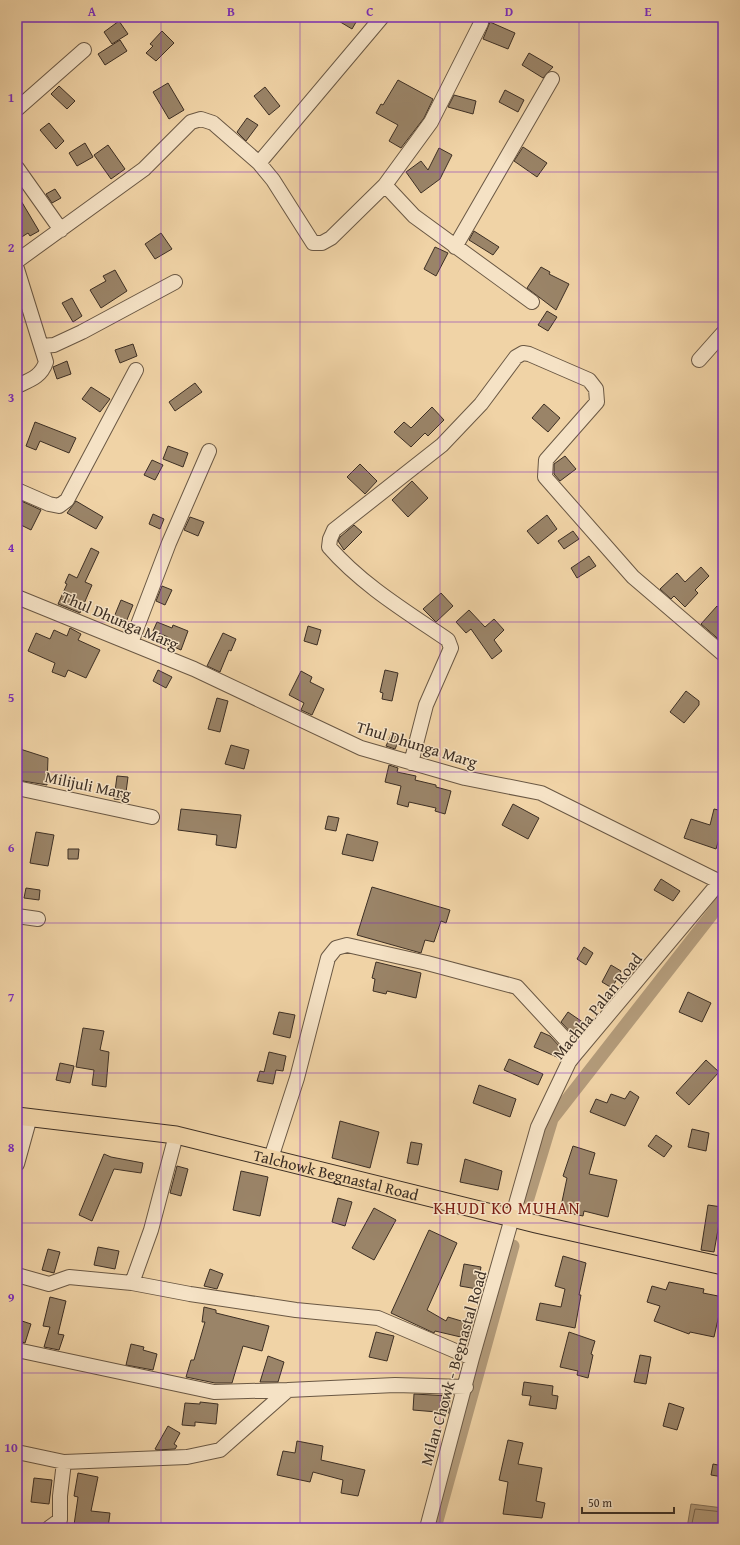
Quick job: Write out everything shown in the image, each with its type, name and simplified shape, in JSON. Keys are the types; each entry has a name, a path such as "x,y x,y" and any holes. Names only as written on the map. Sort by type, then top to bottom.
{"main road":[{"name":"Talchowk Begnastal Road","path":"23,1116 176,1135 536,1224 723,1266"}],"street":[{"path":"260,163 382,17"},
{"path":"17,261 144,169 191,122 201,119 213,123 260,163 273,180 313,242 322,243 330,238 385,184 431,122 481,23"},
{"path":"17,109 84,50"},
{"path":"455,247 552,79"},
{"path":"17,168 61,230"},
{"path":"385,184 414,216 532,302"},
{"path":"17,269 46,362 44,370 38,376 17,386"},
{"path":"41,346 54,345 82,332 175,282"},
{"path":"699,360 723,333"},
{"path":"412,763 426,705 451,648 448,640 388,599 349,566 329,547 330,538 334,530 442,445 481,404 516,357 523,353 529,354 589,380 596,389 597,402 546,460 545,477 633,577 723,654"},
{"path":"17,490 49,504 60,506 67,500 136,370"},
{"path":"131,643 169,543 209,451"},
{"name":"Thul Dhunga Marg","path":"17,596 194,669 361,748 465,778 541,793 721,880"},
{"name":"Milijuli Marg","path":"17,788 152,817"},
{"name":"Machha Palan Road","path":"514,1218 538,1127 569,1062 721,880"},
{"path":"17,916 38,919"},
{"path":"271,1158 297,1078 328,958 336,948 347,945 427,963 517,987 576,1052"},
{"path":"17,1164 23,1116"},
{"path":"132,1283 151,1230 176,1135"},
{"name":"Milan Chowk - Begnastal Road","path":"427,1528 466,1387 472,1358 514,1218"},
{"path":"17,1275 49,1284 69,1278 132,1283 190,1294 296,1310 378,1318 472,1358"},
{"path":"17,1350 214,1392 395,1385 466,1387"},
{"path":"17,1452 64,1462 187,1457 220,1450 288,1390"},
{"path":"56,1526 60,1520 60,1496 64,1462"}],"water":[{"path":"691,1504 723,1508 723,1528 687,1528"}],"building":[{"path":"332,17 359,17 352,29"},
{"path":"119,21 128,34 112,44 104,32"},
{"path":"490,22 515,33 508,49 483,39"},
{"path":"162,31 174,43 156,61 146,53 153,46 150,44"},
{"path":"120,40 127,51 105,65 98,54"},
{"path":"529,53 553,67 543,78 522,65"},
{"path":"398,80 433,99 424,118 401,148 389,141 398,125 376,113 381,104 383,105"},
{"path":"168,83 184,110 169,119 153,92"},
{"path":"59,86 75,101 67,109 51,94"},
{"path":"265,87 280,106 269,115 254,96"},
{"path":"505,90 524,100 518,112 499,102"},
{"path":"454,95 476,101 473,114 448,107"},
{"path":"247,118 258,125 246,141 237,132"},
{"path":"49,123 64,141 56,149 40,130"},
{"path":"85,143 93,157 77,166 69,153"},
{"path":"108,145 125,169 111,179 94,155"},
{"path":"523,147 547,163 537,177 514,161"},
{"path":"439,148 452,155 440,179 421,193 406,172 421,161 428,170"},
{"path":"55,189 61,198 52,203 46,194"},
{"path":"17,194 39,231 30,236 28,233 17,240"},
{"path":"474,231 499,247 493,255 469,240"},
{"path":"161,233 172,249 155,259 145,244"},
{"path":"435,247 448,253 436,276 424,269"},
{"path":"541,267 550,272 549,274 569,284 556,310 527,288"},
{"path":"115,270 127,291 101,308 90,290 106,281 103,276"},
{"path":"72,298 82,316 73,322 62,303"},
{"path":"547,311 557,317 548,331 538,325"},
{"path":"133,344 137,356 120,363 115,350"},
{"path":"67,361 71,374 57,379 53,367"},
{"path":"195,383 202,392 175,411 169,402"},
{"path":"91,387 110,399 100,412 82,399"},
{"path":"544,404 560,418 548,432 532,418"},
{"path":"432,407 444,420 428,436 425,433 411,447 394,432 404,422 411,428"},
{"path":"35,422 76,438 69,453 40,441 36,450 26,446"},
{"path":"168,446 188,453 183,467 163,459"},
{"path":"565,456 576,469 560,481 554,474 554,464"},
{"path":"152,460 163,465 155,480 144,475"},
{"path":"360,464 377,481 365,494 347,477"},
{"path":"412,481 428,498 408,517 392,500"},
{"path":"17,499 41,510 31,530 17,523"},
{"path":"76,501 103,517 96,529 67,513"},
{"path":"153,514 164,519 160,529 149,524"},
{"path":"547,515 557,529 538,544 527,531"},
{"path":"190,517 204,522 198,536 184,530"},
{"path":"354,525 362,532 344,550 338,541 340,537"},
{"path":"573,531 579,539 564,549 558,541"},
{"path":"91,548 99,552 85,582 92,585 80,613 58,604 67,584 65,583 69,574 77,578"},
{"path":"589,556 596,566 577,578 571,568"},
{"path":"701,567 709,576 695,590 698,593 685,607 674,596 671,599 660,589 677,573 685,582"},
{"path":"162,586 172,590 165,605 156,601"},
{"path":"441,593 453,606 436,622 423,609"},
{"path":"121,600 133,605 124,627 112,622"},
{"path":"717,606 723,612 723,643 701,624"},
{"path":"469,610 485,627 494,619 504,630 494,640 502,651 492,659 471,629 466,633 456,622"},
{"path":"157,622 172,628 173,625 188,631 181,650 165,643 168,637 153,631"},
{"path":"308,626 321,630 317,645 304,641"},
{"path":"70,628 81,634 78,640 100,650 86,678 68,670 65,677 52,672 55,663 28,651 36,633 50,639 54,630 67,636"},
{"path":"223,633 236,639 231,651 229,650 220,672 207,666"},
{"path":"158,670 172,677 166,688 153,681"},
{"path":"385,670 398,673 392,701 382,699 383,693 380,692"},
{"path":"301,671 312,677 310,682 324,689 312,715 301,710 304,703 289,695"},
{"path":"686,691 699,701 699,705 684,723 670,712"},
{"path":"217,698 228,701 220,732 208,729"},
{"path":"391,735 400,738 395,749 386,746"},
{"path":"231,745 249,750 244,769 225,764"},
{"path":"17,748 48,758 47,785 17,780"},
{"path":"389,765 398,768 397,772 416,776 415,780 436,785 436,787 451,791 445,814 435,811 436,808 409,802 408,807 397,804 401,786 385,782"},
{"path":"117,776 128,777 125,800 114,799"},
{"path":"513,804 539,818 528,839 502,825"},
{"path":"181,809 241,815 236,848 216,845 217,835 178,830"},
{"path":"714,809 723,811 723,826 716,849 684,838 691,819 710,825"},
{"path":"328,816 339,818 336,831 325,829"},
{"path":"36,832 54,835 48,866 30,863"},
{"path":"347,834 378,842 373,861 342,854"},
{"path":"68,849 79,849 78,859 68,859"},
{"path":"661,879 680,891 673,901 654,890"},
{"path":"372,887 450,910 446,923 441,921 434,942 425,940 421,953 357,935"},
{"path":"26,888 40,890 39,900 24,898"},
{"path":"584,947 593,953 586,965 577,959"},
{"path":"376,962 421,973 416,998 387,991 386,994 373,991 375,979 372,978"},
{"path":"611,965 621,971 612,988 602,982"},
{"path":"688,992 711,1003 702,1022 679,1012"},
{"path":"279,1012 295,1015 290,1038 273,1034"},
{"path":"568,1012 584,1023 574,1036 561,1022"},
{"path":"83,1028 104,1031 100,1050 109,1052 106,1087 92,1085 94,1070 76,1067"},
{"path":"541,1032 550,1036 561,1048 557,1057 534,1047"},
{"path":"269,1052 286,1056 283,1071 276,1070 273,1084 257,1081 260,1071 264,1072"},
{"path":"509,1059 543,1074 538,1085 504,1070"},
{"path":"706,1060 719,1072 689,1105 676,1093"},
{"path":"60,1063 74,1066 70,1083 56,1080"},
{"path":"479,1085 516,1099 510,1117 473,1103"},
{"path":"630,1091 639,1097 625,1126 590,1112 596,1099 607,1103 611,1094 625,1099"},
{"path":"340,1121 379,1132 370,1168 332,1158"},
{"path":"692,1129 709,1133 706,1151 688,1147"},
{"path":"656,1135 672,1146 664,1157 648,1146"},
{"path":"411,1142 422,1144 418,1165 407,1163"},
{"path":"573,1146 595,1153 589,1174 617,1180 608,1217 584,1211 583,1216 560,1211 567,1178 563,1176"},
{"path":"104,1154 111,1157 143,1163 141,1173 114,1169 92,1221 79,1215"},
{"path":"465,1159 502,1171 498,1190 460,1182"},
{"path":"177,1166 188,1169 181,1196 170,1193"},
{"path":"241,1171 268,1177 260,1216 233,1210"},
{"path":"338,1198 352,1202 345,1226 332,1222"},
{"path":"708,1205 722,1207 714,1252 701,1250"},
{"path":"374,1208 396,1220 374,1260 352,1248"},
{"path":"429,1230 457,1243 427,1310 446,1321 448,1317 468,1323 465,1338 435,1331 434,1333 391,1313"},
{"path":"98,1247 119,1251 115,1269 94,1265"},
{"path":"48,1249 60,1252 54,1273 42,1270"},
{"path":"563,1256 586,1263 579,1295 581,1295 575,1328 536,1320 540,1303 561,1307 565,1289 555,1286"},
{"path":"464,1264 481,1267 477,1289 460,1286"},
{"path":"210,1269 223,1274 217,1289 204,1286"},
{"path":"669,1282 704,1289 703,1293 723,1297 714,1337 690,1332 689,1334 654,1321 660,1306 647,1302 652,1286 666,1290"},
{"path":"50,1297 66,1301 58,1334 64,1335 59,1350 44,1347 50,1327 43,1326"},
{"path":"204,1307 216,1310 216,1313 269,1326 262,1351 243,1346 232,1383 215,1383 186,1377 191,1360 194,1360 205,1322 202,1322"},
{"path":"19,1320 31,1324 25,1343 17,1340"},
{"path":"376,1332 394,1336 387,1361 369,1357"},
{"path":"569,1332 595,1341 591,1354 593,1355 588,1378 577,1375 578,1371 560,1367"},
{"path":"131,1344 144,1347 143,1350 157,1354 153,1370 126,1365"},
{"path":"640,1355 651,1357 646,1384 634,1382"},
{"path":"268,1356 284,1362 278,1382 260,1382"},
{"path":"524,1382 553,1386 552,1395 558,1396 556,1409 529,1405 531,1396 522,1395"},
{"path":"414,1394 450,1396 449,1413 413,1410"},
{"path":"200,1402 218,1404 216,1424 195,1422 195,1426 182,1425 185,1403 200,1404"},
{"path":"669,1403 684,1408 677,1430 663,1426"},
{"path":"168,1426 180,1433 174,1444 177,1446 175,1449 155,1449"},
{"path":"508,1440 523,1443 518,1464 542,1468 536,1501 545,1503 542,1518 503,1514 508,1482 499,1480"},
{"path":"297,1441 323,1446 321,1460 365,1470 358,1496 341,1493 343,1480 313,1472 310,1482 277,1475 283,1451 295,1453"},
{"path":"713,1464 723,1466 723,1477 711,1475"},
{"path":"78,1473 98,1477 91,1511 110,1513 108,1528 74,1525 78,1497 74,1496"},
{"path":"34,1478 52,1480 49,1504 31,1502"}],"waterway":[{"path":"528,1198 552,1119 723,900"},
{"path":"435,1528 513,1246"}],"district":[{"name":"KHUDI KO MUHAN","path":"507,1207"}]}
